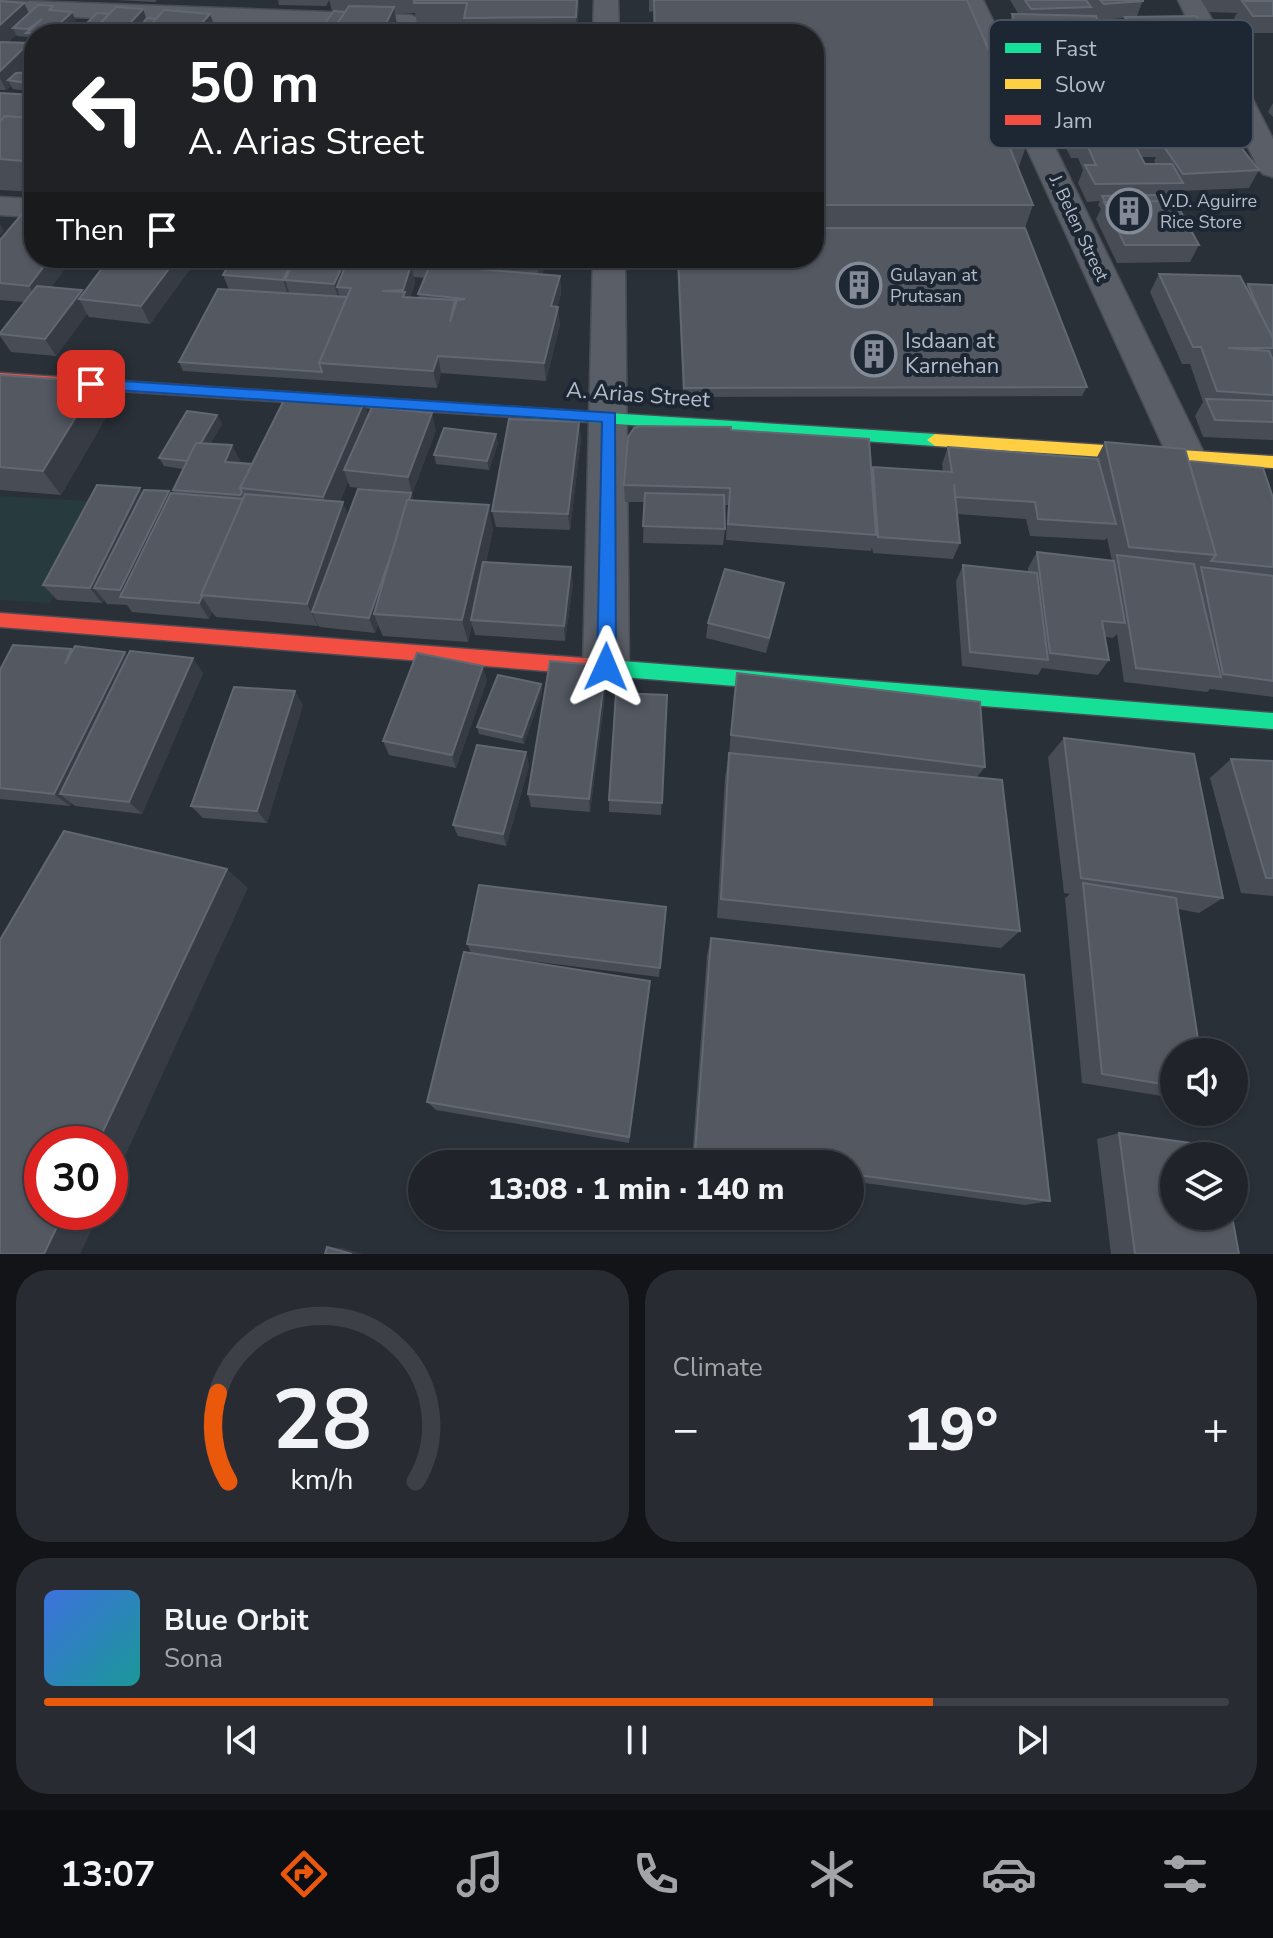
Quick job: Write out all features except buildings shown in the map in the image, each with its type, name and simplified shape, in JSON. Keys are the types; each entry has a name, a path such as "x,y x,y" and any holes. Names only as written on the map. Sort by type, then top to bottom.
{"street":[{"path":"606,0 606,24"},
{"name":"J. Belen Street","path":"971,0 989,38"},
{"path":"1190,0 1200,20"},
{"path":"0,7 410,23"},
{"path":"1253,128 1273,168"},
{"name":"J. Belen Street","path":"1041,148 1187,457"},
{"path":"0,206 24,207"},
{"path":"606,667 609,268"},
{"name":"A. Arias Street","path":"0,378 1273,462"},
{"path":"0,620 1273,721"}],"green space":[{"path":"0,496 105,502 50,603 0,600"}],"traffic: fast":[{"path":"530,413 935,440"},
{"path":"584,666 1273,721"}],"traffic: slow":[{"path":"935,440 1273,462"}],"traffic: jam":[{"path":"0,378 530,413"},
{"path":"0,620 584,666"}],"place":[{"name":"V.D. Aguirre Rice Store","path":"1129,211"},
{"name":"Gulayan at Prutasan","path":"859,285"},
{"name":"Isdaan at Karnehan","path":"874,354"}],"route":[{"path":"91,384 610,417 606,667"}]}
